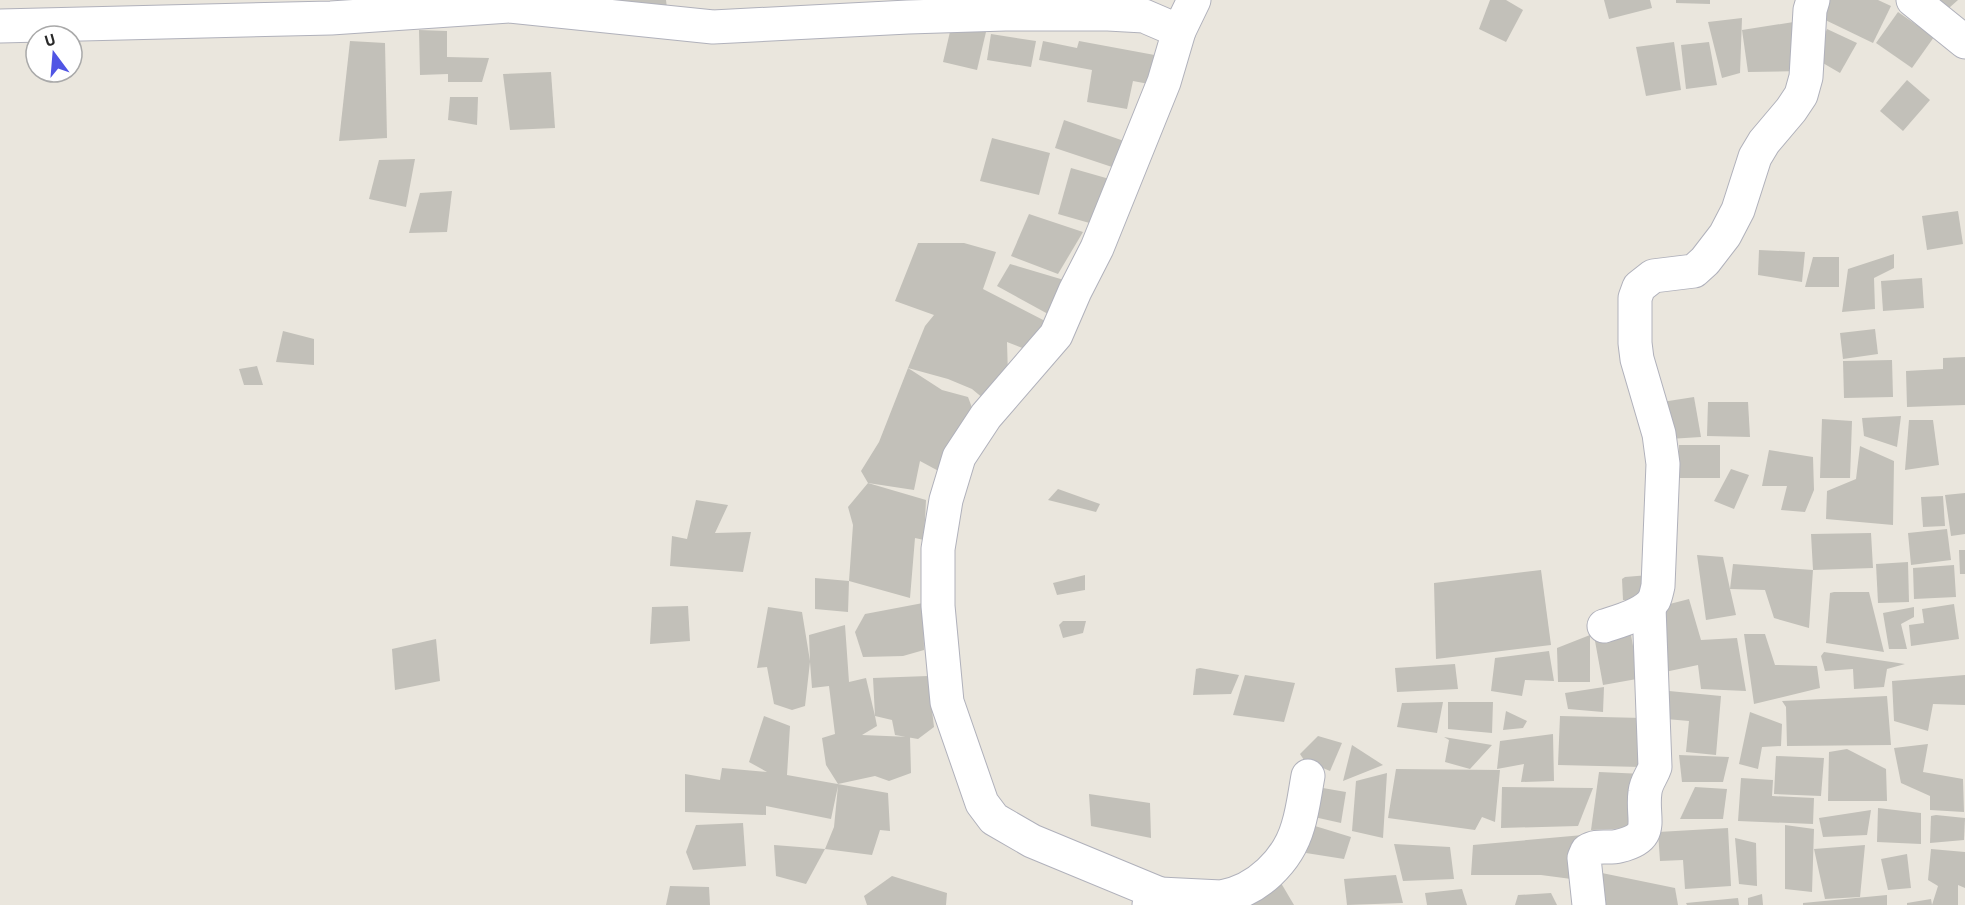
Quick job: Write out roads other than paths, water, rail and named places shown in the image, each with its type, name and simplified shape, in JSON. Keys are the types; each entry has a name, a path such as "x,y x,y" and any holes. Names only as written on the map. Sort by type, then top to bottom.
{"street":[{"path":"1194,0 1179,31 1164,82 1097,248 1056,335 986,416 959,457 946,500 938,549 938,606 947,702 982,803 994,819 1032,841 1155,899 1221,897 1242,892 1262,879 1274,868 1296,834 1308,776"},
{"path":"1604,626 1648,607 1655,599 1658,586 1663,464 1659,435 1637,359 1635,298 1639,287 1653,276 1694,271 1705,261 1725,235 1738,210 1755,157 1801,95 1806,77 1810,10 1813,0"},
{"path":"1913,0 1965,42"},
{"path":"0,26 331,18 510,6 713,27 908,17 1108,14 1144,16 1179,31"},
{"path":"1589,905 1585,854 1591,848 1617,847 1637,839 1645,829 1645,788 1652,777 1655,757 1648,607"}]}
